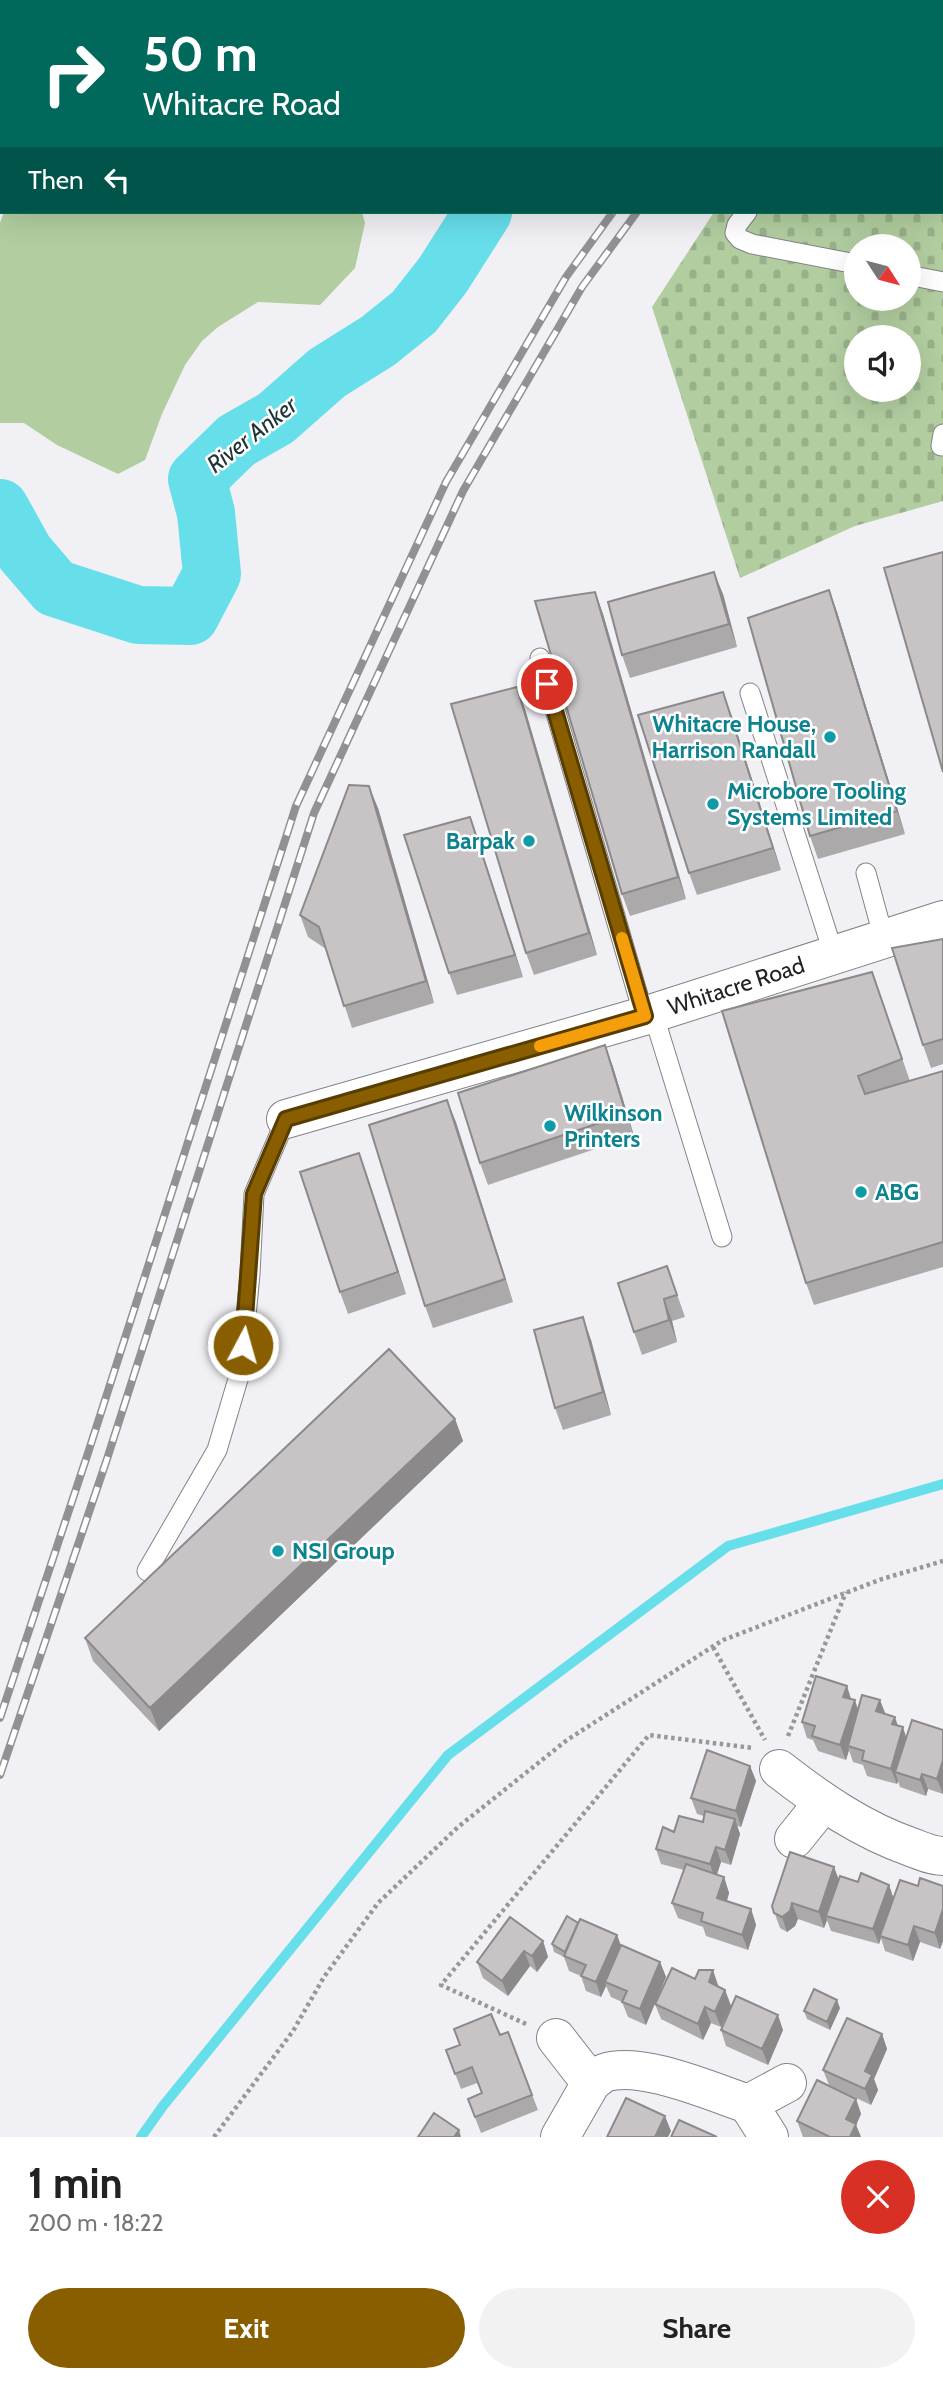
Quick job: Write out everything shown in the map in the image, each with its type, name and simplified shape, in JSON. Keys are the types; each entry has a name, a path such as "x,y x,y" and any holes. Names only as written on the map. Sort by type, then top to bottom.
{"street":[{"name":"Whitacre Road","path":"286,1119 649,1014 943,920"},
{"path":"775,1760 823,1803 884,1838 934,1856 943,1856"},
{"path":"794,1839 823,1803"},
{"path":"556,2038 591,2082"},
{"path":"560,2137 591,2082 604,2073 621,2071 656,2073 748,2104 769,2137"},
{"path":"748,2104 787,2083"}],"lane":[{"path":"745,214 737,225 735,233 740,239 752,244 844,262"},
{"path":"921,278 943,282"},
{"path":"540,658 649,1014 722,1237"},
{"path":"750,693 834,955"},
{"path":"866,873 884,939"},
{"path":"147,1571 217,1450 241,1369 254,1194 286,1119"}],"path":[{"path":"214,2137 293,2031 324,1977 378,1903 458,1827 567,1740 734,1636 846,1592 943,1561"},
{"path":"775,1760 846,1592"},
{"path":"713,1647 775,1760"},
{"path":"556,2038 441,1985 649,1735 775,1760"}],"green space":[{"path":"3,214 363,214 365,223 355,268 320,305 258,302 218,327 202,341 185,365 162,414 145,460 118,474 57,445 24,423 0,423 0,223"},
{"path":"713,214 943,214 943,501 855,526 740,578 652,307"}],"building":[{"path":"943,552 943,772 884,568"},
{"path":"714,572 729,624 622,655 608,602"},
{"name":"Whitacre House, Harrison Randall","path":"829,590 897,811 810,836 748,618"},
{"path":"595,592 678,877 622,894 535,601"},
{"name":"Barpak","path":"517,687 589,933 526,953 451,704"},
{"name":"Microbore Tooling Systems Limited","path":"723,692 773,848 689,873 638,715"},
{"path":"349,785 369,786 426,981 344,1006 319,927 300,915"},
{"path":"470,817 515,955 449,973 404,835"},
{"path":"943,939 943,1039 923,1045 892,948"},
{"name":"ABG","path":"872,972 902,1059 858,1076 865,1094 943,1071 943,1242 806,1283 722,1011"},
{"name":"Wilkinson Printers","path":"605,1045 626,1114 480,1163 458,1093"},
{"path":"447,1100 505,1279 425,1306 369,1125"},
{"path":"359,1153 398,1272 340,1292 300,1172"},
{"path":"667,1266 677,1295 664,1299 669,1320 634,1332 618,1283"},
{"path":"583,1317 603,1392 555,1408 534,1330"},
{"name":"NSI Group","path":"389,1349 455,1419 150,1708 85,1638"},
{"path":"816,1676 847,1686 843,1697 855,1700 840,1745 812,1736 815,1726 802,1722"},
{"path":"862,1695 880,1700 876,1711 895,1717 892,1724 903,1727 891,1769 862,1760 864,1751 848,1746"},
{"path":"912,1720 943,1730 943,1760 937,1779 922,1774 920,1780 895,1772"},
{"path":"707,1750 750,1766 736,1811 691,1798"},
{"path":"705,1811 735,1819 725,1850 716,1847 710,1864 656,1849 663,1827 674,1832 679,1816 703,1822"},
{"path":"790,1852 834,1867 819,1912 792,1903 790,1911 782,1917 774,1913 772,1906"},
{"path":"686,1864 724,1877 717,1898 751,1909 742,1935 701,1921 703,1913 672,1903"},
{"path":"861,1873 889,1885 873,1929 826,1916 840,1876 858,1882"},
{"path":"920,1878 943,1886 943,1909 935,1933 914,1926 908,1945 880,1936 900,1880 918,1886"},
{"path":"567,1916 578,1923 565,1952 552,1944"},
{"path":"510,1917 543,1941 532,1956 524,1951 502,1981 477,1962"},
{"path":"580,1919 617,1935 596,1982 581,1976 586,1965 564,1956"},
{"path":"621,1945 660,1962 640,2009 622,2002 627,1991 605,1982"},
{"path":"672,1968 695,1979 699,1970 713,1970 709,1982 725,1990 715,2012 705,2007 698,2024 655,2004"},
{"path":"814,1989 837,2000 827,2022 804,2011"},
{"path":"736,1996 778,2015 762,2049 721,2030"},
{"path":"491,2014 500,2035 508,2032 532,2095 475,2117 468,2099 482,2093 472,2067 455,2074 446,2050 460,2045 454,2029"},
{"path":"847,2018 882,2034 865,2071 872,2075 865,2089 823,2070"},
{"path":"817,2080 856,2099 846,2119 856,2124 850,2137 830,2137 797,2121"},
{"path":"626,2098 665,2116 655,2137 607,2137"},
{"path":"434,2113 459,2130 454,2137 418,2137"},
{"path":"679,2120 717,2137 671,2137"}],"waterway":[{"name":"River Anker","path":"0,508 25,553 55,588 138,615 190,616 212,574 206,513 197,479 236,441 276,418 327,373 378,341 414,312 443,275 482,214"},
{"path":"141,2137 163,2106 448,1755 728,1546 943,1484"}],"railway":[{"path":"0,1718 296,806 446,482 566,277 612,214"},
{"path":"0,1775 107,1459 314,813 463,491 582,287 636,214"}],"slow traffic":[{"path":"540,1046 645,1016 622,938"}],"place":[{"name":"Whitacre House, Harrison Randall","path":"830,737"},
{"name":"Microbore Tooling Systems Limited","path":"713,804"},
{"name":"Barpak","path":"529,841"},
{"name":"Wilkinson Printers","path":"550,1126"},
{"name":"ABG","path":"861,1192"},
{"name":"NSI Group","path":"278,1551"}],"route":[{"path":"243,1345 254,1194 286,1119 645,1016 547,684"}]}
